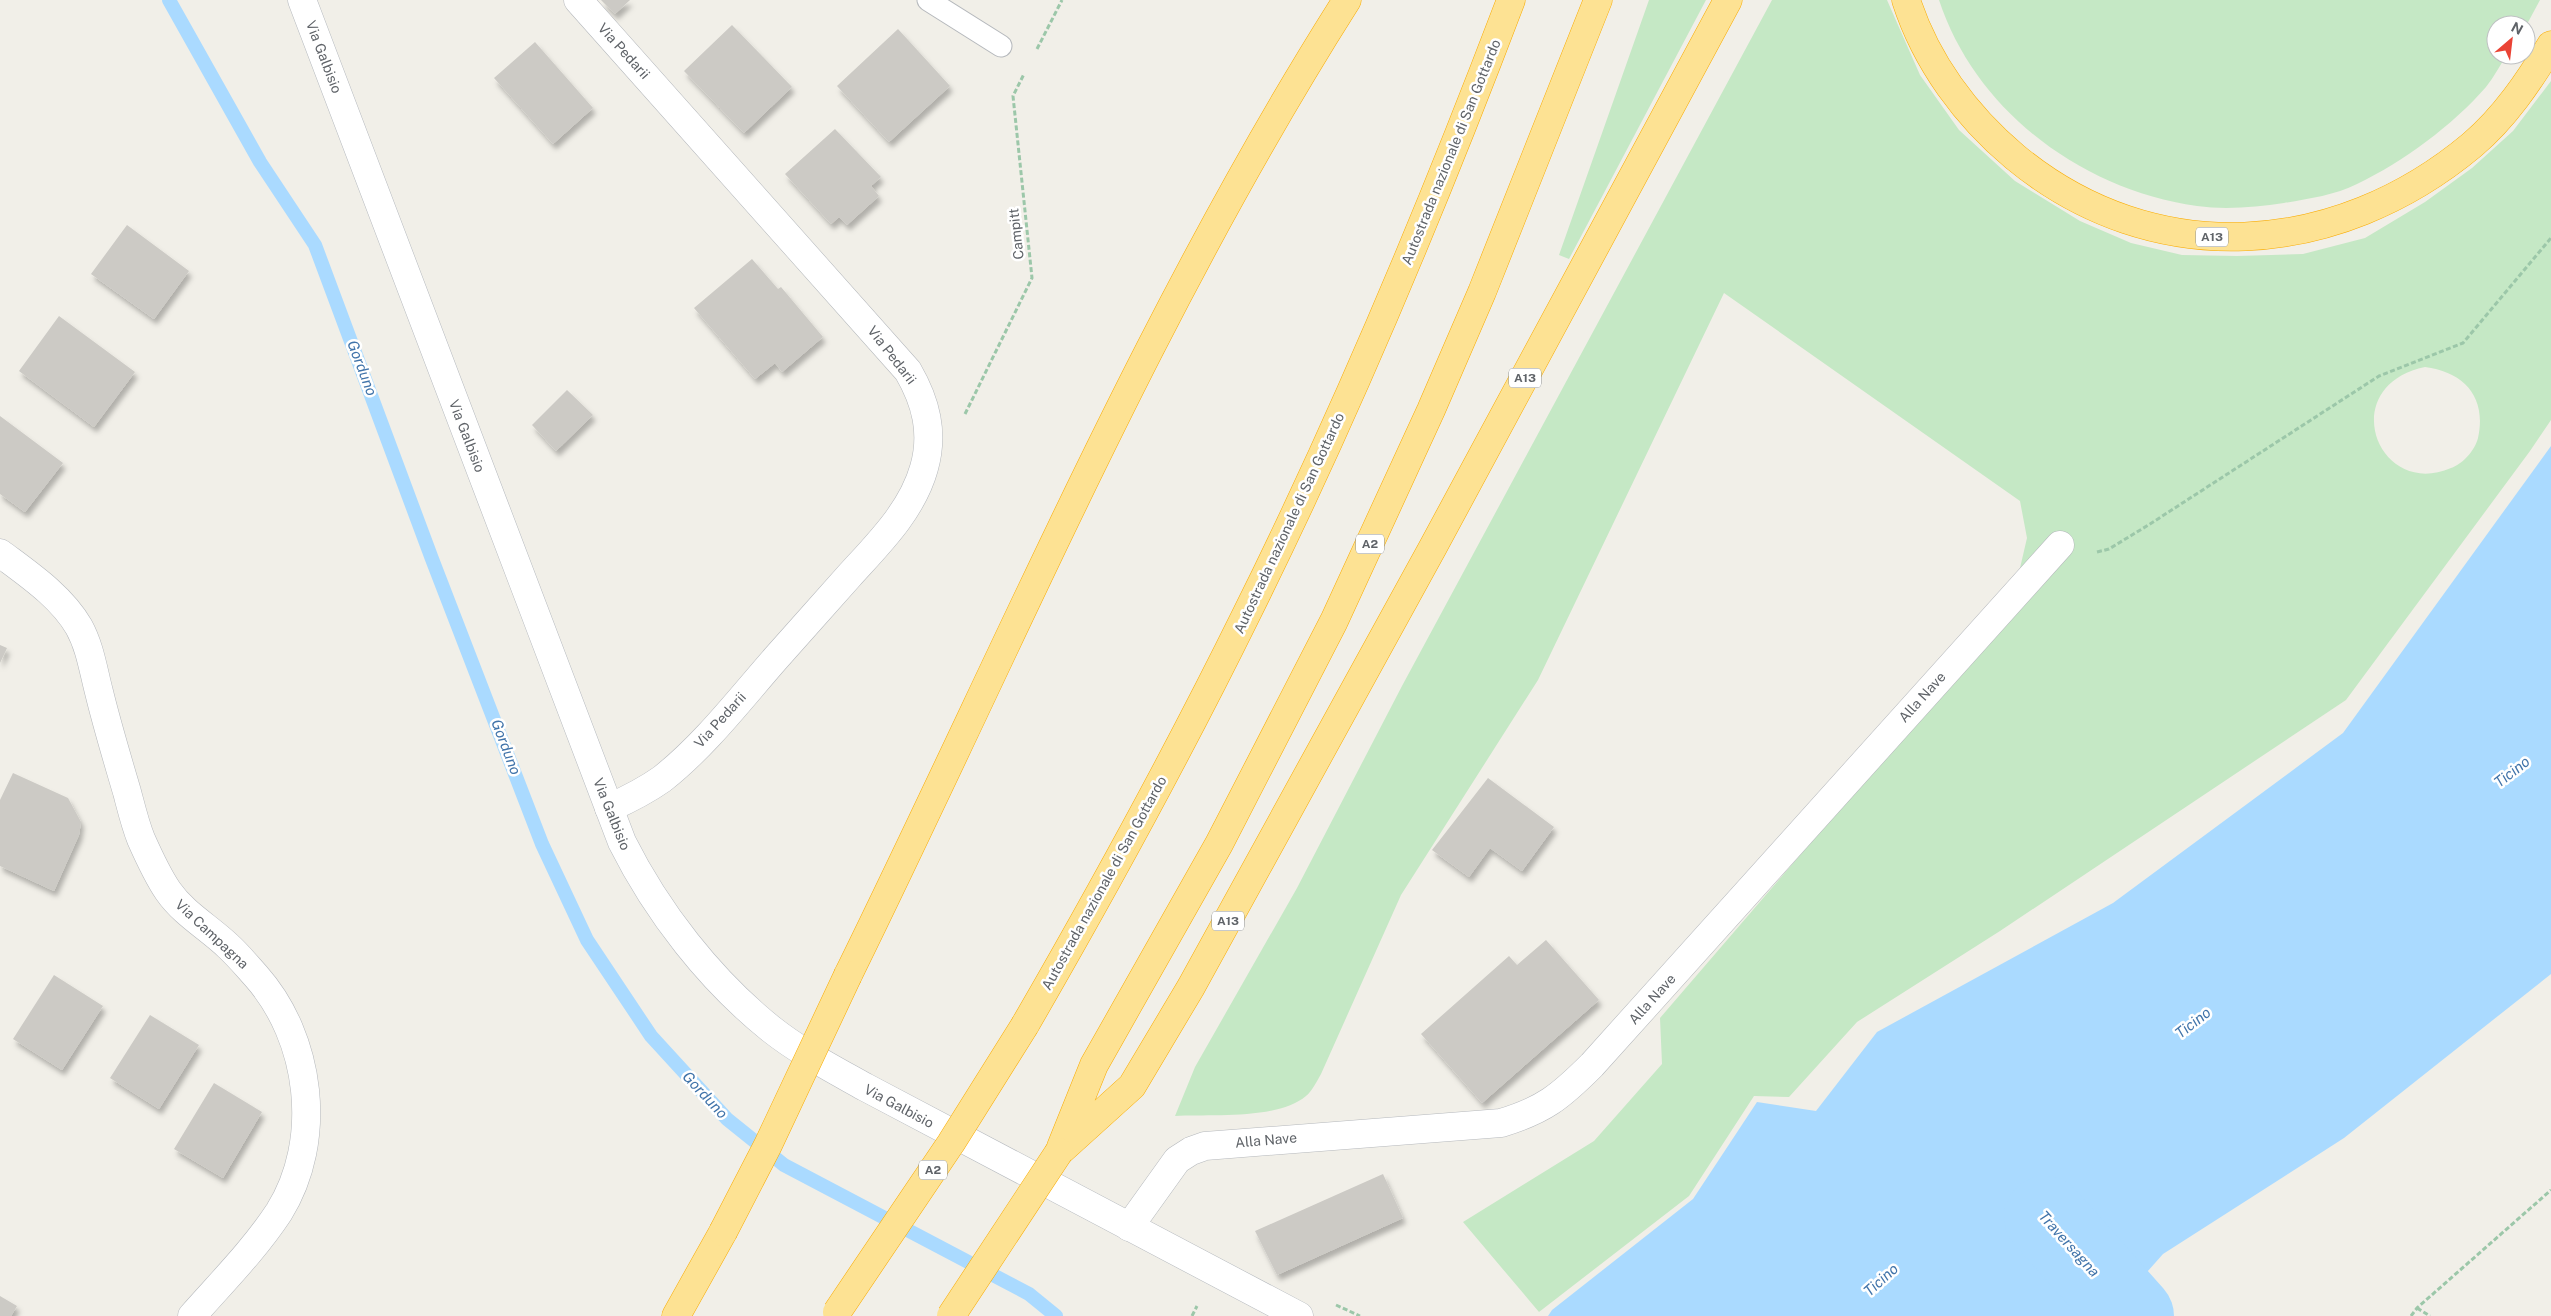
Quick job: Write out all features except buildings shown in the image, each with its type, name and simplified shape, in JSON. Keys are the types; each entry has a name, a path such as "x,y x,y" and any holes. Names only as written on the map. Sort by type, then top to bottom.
{"highway":[{"path":"676,1316 723,1232 768,1145 1068,517 1170,311 1240,178 1347,0"},
{"name":"Autostrada nazionale di San Gottardo","path":"836,1314 951,1143 1025,1025 1104,886 1194,719 1301,501 1398,283 1511,0"},
{"name":"A2","path":"951,1316 1059,1152 1094,1064 1219,844 1334,621 1431,410 1478,301 1532,171 1598,0"},
{"name":"A13","path":"1059,1152 1132,1086 1191,987 1306,780 1728,0"},
{"name":"A13","path":"1906,0 1926,46 1947,83 1968,112 2036,174 2074,198 2114,215 2152,228 2190,236 2259,237 2300,232 2365,211 2407,190 2473,144 2492,125 2522,90 2551,45"}],"street":[{"name":"Via Galbisio","path":"302,0 609,808 636,870 688,944 721,982 770,1028 800,1051 1299,1316"},
{"name":"Via Pedarii","path":"578,0 908,371 920,390 928,418 929,442 924,468 916,490 885,536 698,745 662,778 638,795 609,808"},
{"name":"Alla Nave","path":"1129,1227 1177,1160 1191,1151 1205,1146 1501,1123 1547,1106 1566,1091 1592,1065 2060,545"},
{"name":"Via Campagna","path":"0,553 34,579 60,603 78,626 88,648 109,731 140,836 156,871 169,893 185,910 228,946 258,978 284,1017 294,1040 303,1074 307,1112 303,1145 292,1184 280,1210 259,1239 192,1316"}],"lane":[{"path":"928,0 1001,46"}],"path":[{"path":"1035,52 1062,0"},
{"name":"Campitt","path":"929,442 958,428 1032,278 1013,96 1026,70"},
{"path":"2060,545 2095,552 2109,549 2379,376 2463,344 2551,238"},
{"path":"2411,1316 2417,1308 2551,1190"},
{"path":"2417,1308 2430,1316"}],"green space":[{"path":"1649,0 1706,0 1569,259 1559,255"},
{"path":"1772,0 1887,0 1920,75 1959,130 2015,181 2080,221 2131,243 2182,255 2303,254 2365,238 2425,202 2472,168 2513,131 2551,81 2551,420 2346,700 2000,931 1857,1022 1789,1097 1754,1096 1689,1196 1539,1312 1463,1222 1594,1141 1662,1064 1660,1018 2010,611 2027,538 2020,501 1724,293 1538,680 1401,895 1321,1074 1312,1089 1306,1096 1294,1104 1279,1109 1243,1114 1175,1116 1195,1067 1297,888 1402,686","holes":["2425,367 2451,374 2470,389 2479,410 2478,438 2471,452 2464,460 2451,468 2425,474 2403,468 2387,455 2376,437 2374,416 2381,395 2397,378"]},
{"path":"1939,0 2540,0 2532,15 2486,15 2486,65 2501,65 2486,87 2473,101 2426,142 2392,165 2340,191 2284,203 2252,207 2197,206 2155,197 2114,183 2075,163 2039,139 2007,110 1979,77 1956,40"}],"water":[{"name":"Ticino","path":"2551,446 2551,974 2344,1138 2163,1254 2108,1316 1548,1316 1552,1310 1693,1199 1757,1102 1816,1111 1877,1032 2113,903 2343,733"}],"waterway":[{"name":"Gorduno","path":"169,0 260,162 315,245 432,559 542,844 587,940 651,1036 727,1119 784,1165 1029,1294 1056,1316"},
{"name":"Traversagna","path":"2045,1217 2133,1316"}]}
